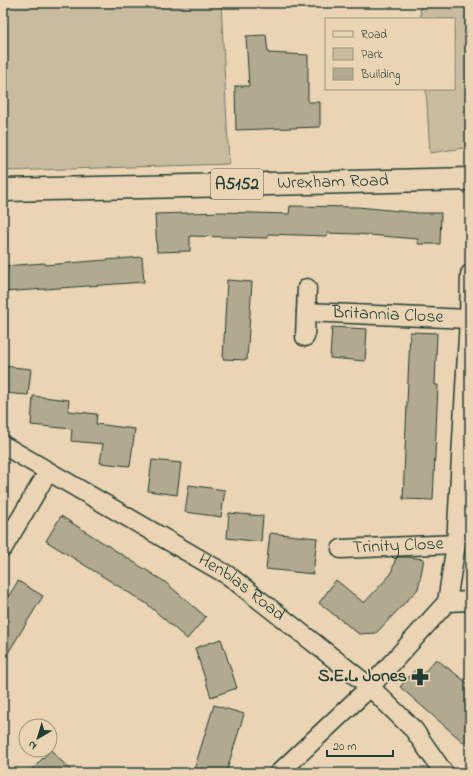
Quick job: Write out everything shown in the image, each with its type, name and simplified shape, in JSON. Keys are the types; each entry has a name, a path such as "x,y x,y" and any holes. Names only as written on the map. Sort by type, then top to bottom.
{"main road":[{"name":"Wrexham Road","path":"3,190 353,183 470,179"}],"street":[{"path":"279,773 370,687 447,602 456,544 468,374 470,274"},
{"name":"Britannia Close","path":"305,337 307,288"},
{"name":"Britannia Close","path":"306,312 469,319"},
{"name":"Henblas Road","path":"3,445 229,576 370,687 414,730 444,773"},
{"path":"3,548 48,472"},
{"name":"Trinity Close","path":"340,549 456,544"},
{"path":"447,602 470,601"}],"green space":[{"path":"3,3 221,3 229,164 3,171"},
{"path":"420,3 470,3 470,147 430,153 426,90 455,90 455,18 421,18"}],"building":[{"path":"266,35 268,53 308,55 308,102 320,102 320,127 236,130 235,86 249,86 246,36"},
{"path":"290,206 358,207 419,213 441,213 440,244 418,244 418,239 327,233 327,236 268,234 268,238 190,236 190,251 157,252 155,214 221,212 289,214"},
{"path":"142,257 144,282 3,292 3,266 45,263 45,265"},
{"path":"227,280 252,282 247,360 223,359"},
{"path":"332,327 367,329 365,361 330,358"},
{"path":"410,332 437,333 435,385 438,385 433,500 403,499"},
{"path":"3,366 31,369 28,395 3,393"},
{"path":"33,396 69,400 68,411 97,414 96,424 135,429 130,466 100,463 103,444 71,441 72,429 31,425"},
{"path":"152,460 181,463 177,495 148,491"},
{"path":"189,485 225,490 221,517 185,512"},
{"path":"229,513 263,516 261,542 227,538"},
{"path":"61,516 165,582 206,617 187,639 147,604 46,541"},
{"path":"270,533 317,538 313,574 266,569"},
{"path":"396,557 424,559 418,589 376,633 359,634 319,603 336,580 364,603 391,574"},
{"path":"18,581 43,596 3,661 3,605"},
{"path":"221,639 237,688 211,697 195,648"},
{"path":"436,659 470,685 470,748 400,687 416,669 422,675"},
{"path":"214,705 244,714 226,773 193,773"},
{"path":"58,757 73,773 28,773 43,758"}],"place":[{"name":"S.E.L. Jones","path":"420,677"}]}
